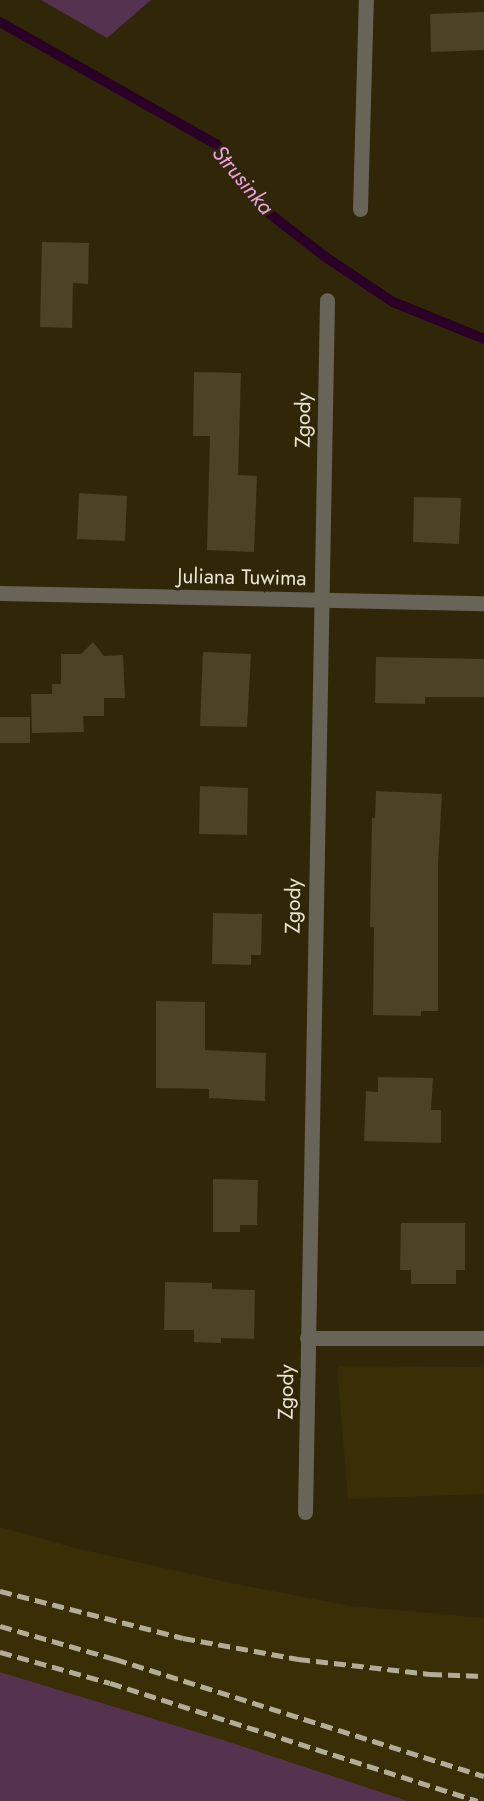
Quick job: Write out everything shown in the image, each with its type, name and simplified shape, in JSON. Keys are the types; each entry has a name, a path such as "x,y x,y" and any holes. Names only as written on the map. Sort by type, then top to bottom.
{"street":[{"path":"360,209 366,0"},
{"name":"Zgody","path":"305,1512 327,300"},
{"name":"Juliana Tuwima","path":"0,593 484,603"},
{"path":"307,1338 484,1338"}],"shaded area":[{"path":"41,0 151,0 107,38"},
{"path":"337,1366 484,1367 484,1494 348,1499"},
{"path":"0,1527 75,1548 231,1583 351,1606 484,1618 484,1801 408,1801 220,1739 0,1672"},
{"path":"0,1672 220,1739 408,1801 0,1801"}],"building":[{"path":"484,12 484,50 431,52 430,14"},
{"path":"42,242 89,243 88,284 73,283 72,328 40,327"},
{"path":"194,372 241,373 238,475 257,476 254,552 207,550 210,436 193,436"},
{"path":"79,493 127,496 125,541 77,539"},
{"path":"414,497 461,498 459,544 413,542"},
{"path":"93,642 104,656 123,655 125,698 104,698 104,716 83,716 84,732 32,733 31,694 52,694 52,684 61,684 61,654 81,654"},
{"path":"203,652 251,654 247,727 200,726"},
{"path":"376,657 484,659 484,697 425,697 425,704 375,703"},
{"path":"0,717 30,717 30,743 0,743"},
{"path":"200,786 248,788 247,835 199,834"},
{"path":"376,791 442,794 438,864 438,1011 421,1011 421,1016 373,1015 374,927 370,927 372,818 375,818"},
{"path":"213,913 262,914 261,955 251,955 251,965 212,964"},
{"path":"156,1001 205,1002 205,1050 266,1053 265,1101 209,1098 209,1089 156,1088"},
{"path":"378,1077 433,1078 431,1110 441,1110 441,1143 364,1141 366,1091 378,1092"},
{"path":"213,1179 258,1180 257,1225 240,1225 240,1232 213,1232"},
{"path":"401,1223 465,1223 465,1270 456,1270 456,1284 411,1284 411,1270 400,1270"},
{"path":"165,1282 212,1283 212,1289 255,1290 254,1339 221,1338 221,1343 194,1342 194,1330 164,1330"}],"waterway":[{"name":"Strusinka","path":"0,22 216,144 265,210 324,256 393,302 484,339"}],"railway":[{"path":"0,1591 183,1638 298,1659 430,1674 484,1676"},
{"path":"0,1626 115,1659 484,1776"},
{"path":"0,1652 110,1683 478,1801"}]}
